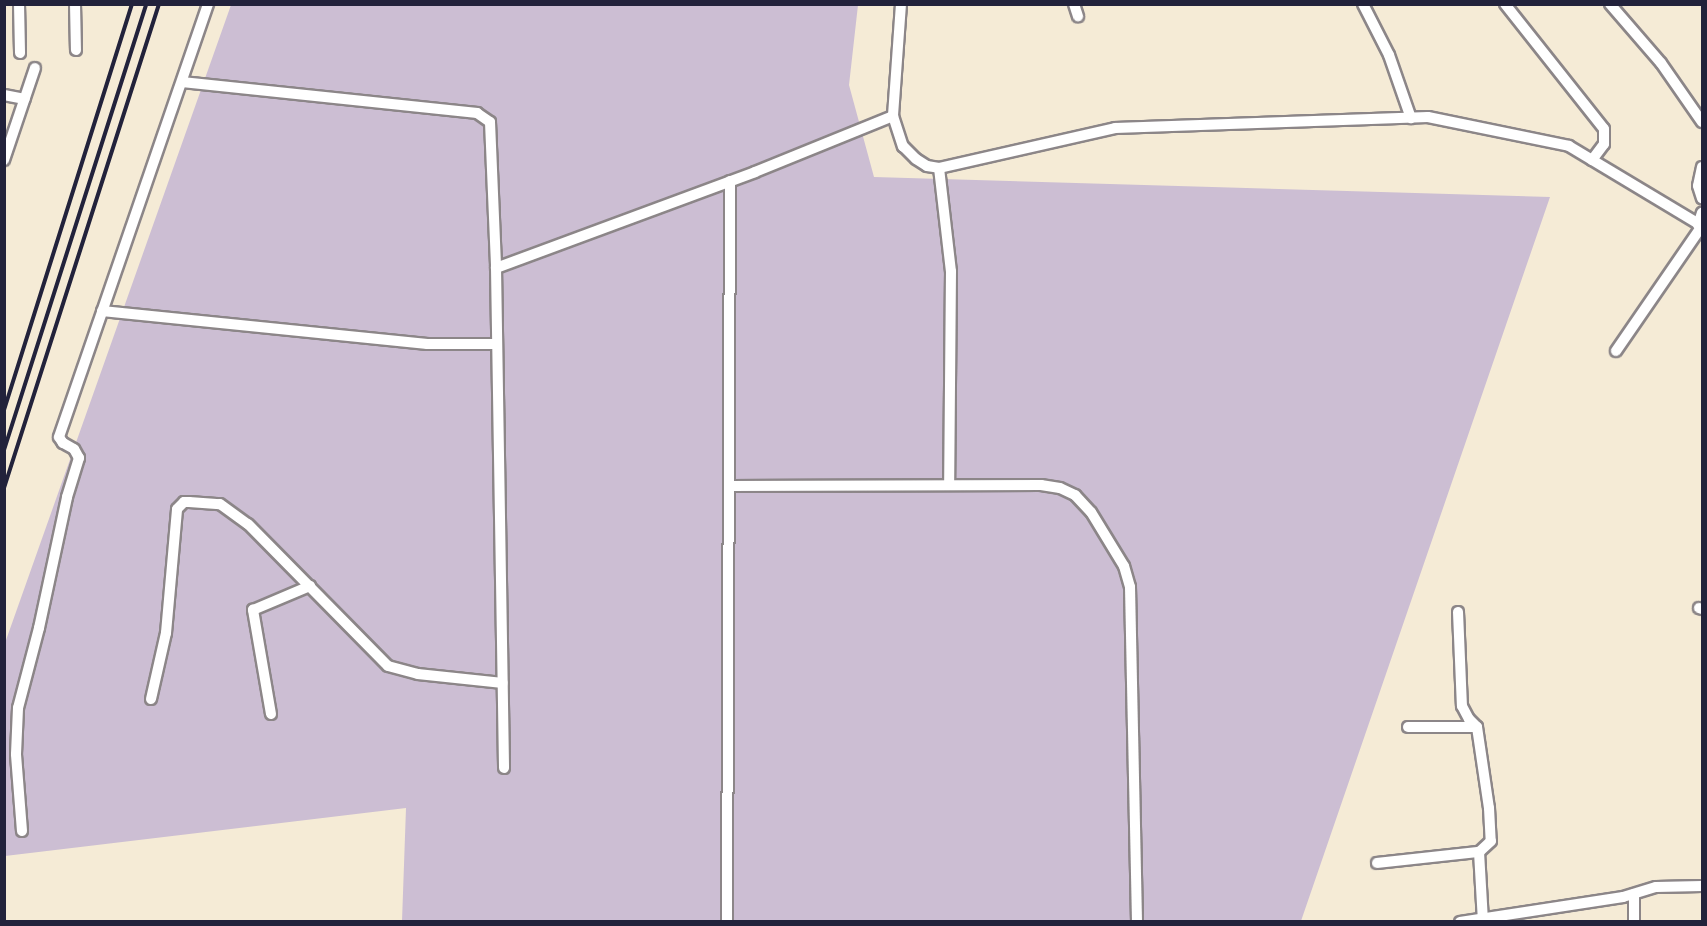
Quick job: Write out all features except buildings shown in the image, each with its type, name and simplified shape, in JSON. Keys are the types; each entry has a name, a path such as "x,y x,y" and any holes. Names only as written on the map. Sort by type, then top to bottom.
{"street":[{"path":"19,4 20,53"},
{"path":"75,4 76,50"},
{"path":"22,831 16,754 18,708 39,628 67,497 79,458 74,449 58,437 208,4"},
{"path":"901,4 893,116 903,146 915,159 939,168 1115,128 1428,117 1559,142 1699,224"},
{"path":"1074,4 1078,16"},
{"path":"1363,4 1389,55 1411,118"},
{"path":"1505,4 1604,129 1604,144 1595,161"},
{"path":"1610,4 1661,63 1702,122"},
{"path":"4,160 35,68"},
{"path":"182,82 477,113 485,116 492,130 504,768"},
{"path":"4,95 25,99"},
{"path":"496,268 730,181 893,116"},
{"path":"939,168 951,271 949,483"},
{"path":"1702,168 1698,186 1702,198"},
{"path":"727,921 730,181"},
{"path":"1616,351 1699,224 1702,213"},
{"path":"102,311 428,344 497,344"},
{"path":"730,486 949,483 1041,485 1060,488 1075,495 1091,512 1124,566 1130,587 1137,921"},
{"path":"151,699 166,633 179,505 184,502 203,501 230,509 388,666 418,674 502,683"},
{"path":"271,714 253,610 310,586"},
{"path":"1377,863 1479,852 1491,841 1489,808 1477,726 1469,719 1462,706 1458,612"},
{"path":"1408,727 1477,726"},
{"path":"1479,852 1483,920"},
{"path":"1460,921 1483,920 1634,894 1656,887 1702,886"},
{"path":"1634,894 1634,921"}],"shaded area":[{"path":"231,5 858,5 849,85 874,177 1550,197 1301,921 402,921 406,808 5,856 5,643"}],"railway":[{"path":"4,410 132,4"},
{"path":"4,450 146,4"},
{"path":"4,488 159,4"}]}
